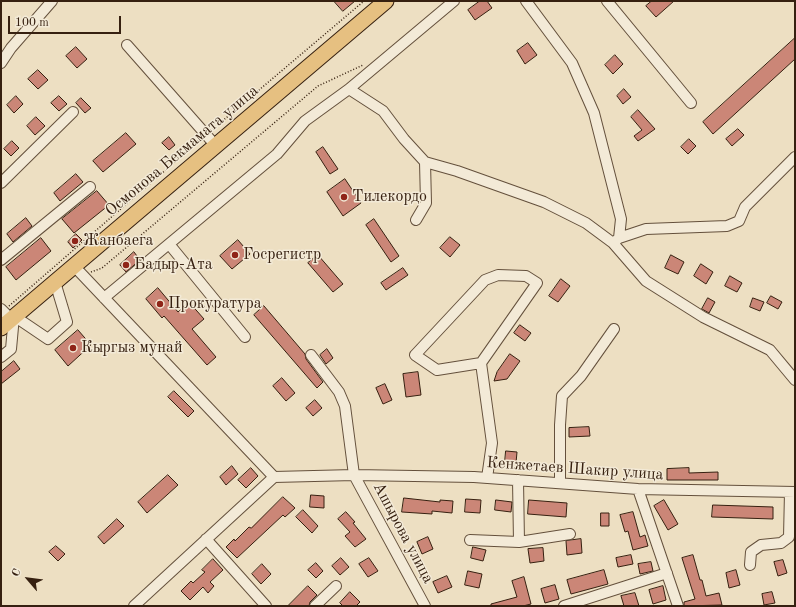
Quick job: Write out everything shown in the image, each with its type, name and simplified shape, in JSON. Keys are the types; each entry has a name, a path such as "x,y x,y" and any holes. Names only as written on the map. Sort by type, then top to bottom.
{"highway":[{"name":"Осмонова Бекмамата улица","path":"6,317 55,282 78,270 216,146 386,1"}],"street":[{"path":"1,63 11,48 52,1"},
{"path":"104,298 277,154 305,121 349,88 454,1"},
{"path":"526,1 572,63 594,113 622,219 616,241"},
{"path":"607,1 691,103"},
{"path":"127,45 216,146"},
{"path":"349,88 383,111 404,139 426,162 457,171 544,202 586,223 616,241 646,282 703,318 770,350 795,380"},
{"path":"1,183 73,112"},
{"path":"616,241 646,229 727,226 739,221 745,207 795,157"},
{"path":"416,220 426,203 426,162"},
{"path":"1,260 90,187"},
{"path":"169,244 245,337"},
{"path":"78,270 274,477 134,606"},
{"path":"481,363 437,370 415,355 484,280 498,275 526,276 537,283 481,363 492,443 488,478"},
{"path":"6,317 48,339 68,322 55,282"},
{"path":"1,357 11,349 6,317"},
{"path":"560,483 560,425 562,396 581,376 614,329"},
{"path":"311,355 339,392 345,406 354,475"},
{"name":"Кенжетаев Шакир улица","path":"274,477 354,475 488,478 638,489 793,492"},
{"name":"Ашырова улица","path":"354,475 425,606"},
{"path":"518,480 519,542"},
{"path":"638,489 678,606"},
{"path":"750,565 751,552 761,545 781,543 789,537 793,492"},
{"path":"470,540 519,542 570,534"},
{"path":"206,539 266,606"},
{"path":"564,606 667,573"},
{"path":"315,606 336,586"}],"path":[{"path":"6,317 206,135 364,1"},
{"path":"78,270 102,268 318,86 364,64"}],"building":[{"path":"334,1 355,1 343,11"},
{"path":"480,1 487,1 492,8 475,20 468,10"},
{"path":"652,1 674,1 656,17 646,6"},
{"path":"795,38 795,59 713,134 703,122"},
{"path":"528,43 537,55 525,64 517,51"},
{"path":"76,47 87,59 77,68 66,56"},
{"path":"615,55 623,64 613,74 605,65"},
{"path":"38,70 48,80 38,89 28,79"},
{"path":"624,89 631,97 623,104 617,96"},
{"path":"16,96 23,104 14,113 7,105"},
{"path":"59,96 67,104 59,111 51,103"},
{"path":"81,98 91,108 85,113 76,103"},
{"path":"638,110 655,129 638,141 634,136 642,130 631,117"},
{"path":"36,117 45,126 35,135 27,126"},
{"path":"738,129 744,135 732,146 726,139"},
{"path":"126,133 136,144 103,172 93,161"},
{"path":"169,137 175,145 169,150 162,143"},
{"path":"689,139 696,146 688,154 681,147"},
{"path":"12,141 19,148 11,156 4,149"},
{"path":"323,147 338,169 330,174 316,152"},
{"path":"76,174 83,182 60,201 54,193"},
{"name":"Тилекордо","path":"345,179 361,203 343,216 327,192"},
{"path":"97,191 109,205 74,233 62,219"},
{"path":"26,218 32,226 13,242 7,234"},
{"path":"374,219 399,256 391,262 366,225"},
{"name":"Жанбаега","path":"76,234 82,240 73,248 68,242"},
{"path":"450,237 460,245 450,257 440,248"},
{"path":"41,238 51,251 16,280 6,267"},
{"name":"Госрегистр","path":"238,240 250,254 232,269 220,256"},
{"name":"Бадыр-Ата","path":"134,252 140,260 126,272 120,265"},
{"path":"318,255 343,284 333,292 308,263"},
{"path":"671,255 684,262 678,274 665,268"},
{"path":"701,264 713,272 706,284 694,276"},
{"path":"403,268 408,275 386,290 381,283"},
{"path":"730,276 742,283 737,292 725,286"},
{"path":"561,279 570,286 558,302 549,296"},
{"path":"158,288 178,312 189,302 204,319 192,329 216,357 207,365 164,316 162,318 146,299"},
{"path":"771,296 782,302 778,309 767,303"},
{"path":"708,298 715,302 709,313 702,309"},
{"path":"753,298 764,302 760,311 750,307"},
{"path":"264,306 305,354 306,359 323,382 317,388 254,315"},
{"path":"520,325 531,333 525,341 514,333"},
{"name":"Кыргыз мунай","path":"78,330 91,345 68,366 55,350"},
{"path":"327,349 333,358 326,364 320,355"},
{"path":"510,354 520,361 507,379 494,381 497,372"},
{"path":"14,361 20,369 1,384 1,372"},
{"path":"418,372 421,395 406,397 403,374"},
{"path":"282,378 295,393 286,401 273,386"},
{"path":"385,384 392,400 383,404 376,388"},
{"path":"174,391 194,411 188,417 168,397"},
{"path":"315,400 322,408 313,416 306,408"},
{"path":"589,427 590,436 569,437 569,428"},
{"path":"506,451 517,452 516,463 505,462"},
{"path":"232,466 238,474 226,485 220,477"},
{"path":"251,468 258,476 246,488 238,480"},
{"path":"689,468 689,473 718,472 718,480 667,480 667,469"},
{"path":"168,475 178,485 147,513 138,502"},
{"path":"311,495 324,496 324,508 310,507"},
{"path":"283,497 295,508 285,517 283,515 237,558 226,547 234,539 235,541 249,527 251,528"},
{"path":"404,498 440,502 440,500 453,501 452,513 432,511 432,514 402,512"},
{"path":"466,499 481,500 480,513 465,512"},
{"path":"496,500 512,502 511,512 495,510"},
{"path":"529,500 567,503 566,517 528,514"},
{"path":"664,500 678,524 668,530 654,506"},
{"path":"713,505 773,507 773,519 712,517"},
{"path":"303,510 318,526 312,533 296,517"},
{"path":"346,512 355,522 353,523 366,539 355,547 345,536 350,532 338,519"},
{"path":"633,512 640,537 645,535 648,546 633,550 628,531 625,532 620,515"},
{"path":"601,513 609,513 609,526 601,526"},
{"path":"117,519 124,526 104,544 98,537"},
{"path":"428,537 433,549 422,554 417,542"},
{"path":"581,539 582,553 567,555 566,541"},
{"path":"56,546 65,554 58,561 49,552"},
{"path":"473,547 486,550 483,561 471,558"},
{"path":"543,548 544,561 530,563 528,549"},
{"path":"631,555 633,564 618,567 616,558"},
{"path":"693,555 706,596 719,593 722,605 684,606 684,602 695,599 682,558"},
{"path":"341,558 349,567 340,575 332,566"},
{"path":"369,558 378,571 368,577 359,564"},
{"path":"213,559 223,570 210,582 214,586 208,593 203,587 190,600 181,591 191,581 193,583 205,572 202,570"},
{"path":"783,560 787,573 778,576 774,562"},
{"path":"651,562 653,571 640,574 638,564"},
{"path":"316,563 323,571 316,578 308,570"},
{"path":"262,564 271,574 261,584 252,574"},
{"path":"604,570 608,584 571,594 567,580"},
{"path":"736,570 740,585 729,588 726,573"},
{"path":"468,571 482,574 479,588 465,585"},
{"path":"447,576 452,587 438,593 433,582"},
{"path":"524,577 531,604 523,606 491,606 491,604 517,597 512,581"},
{"path":"555,585 559,599 545,603 541,589"},
{"path":"308,586 317,595 310,602 309,606 288,606"},
{"path":"663,586 666,600 653,604 649,590"},
{"path":"350,592 360,602 356,606 343,606 340,603"},
{"path":"772,592 775,603 764,605 762,594"},
{"path":"635,593 639,606 624,606 621,596"}],"place":[{"name":"Тилекордо","path":"344,197"},
{"name":"Жанбаега","path":"75,241"},
{"name":"Госрегистр","path":"235,255"},
{"name":"Бадыр-Ата","path":"126,265"},
{"name":"Прокуратура","path":"160,304"},
{"name":"Кыргыз мунай","path":"73,348"}]}
